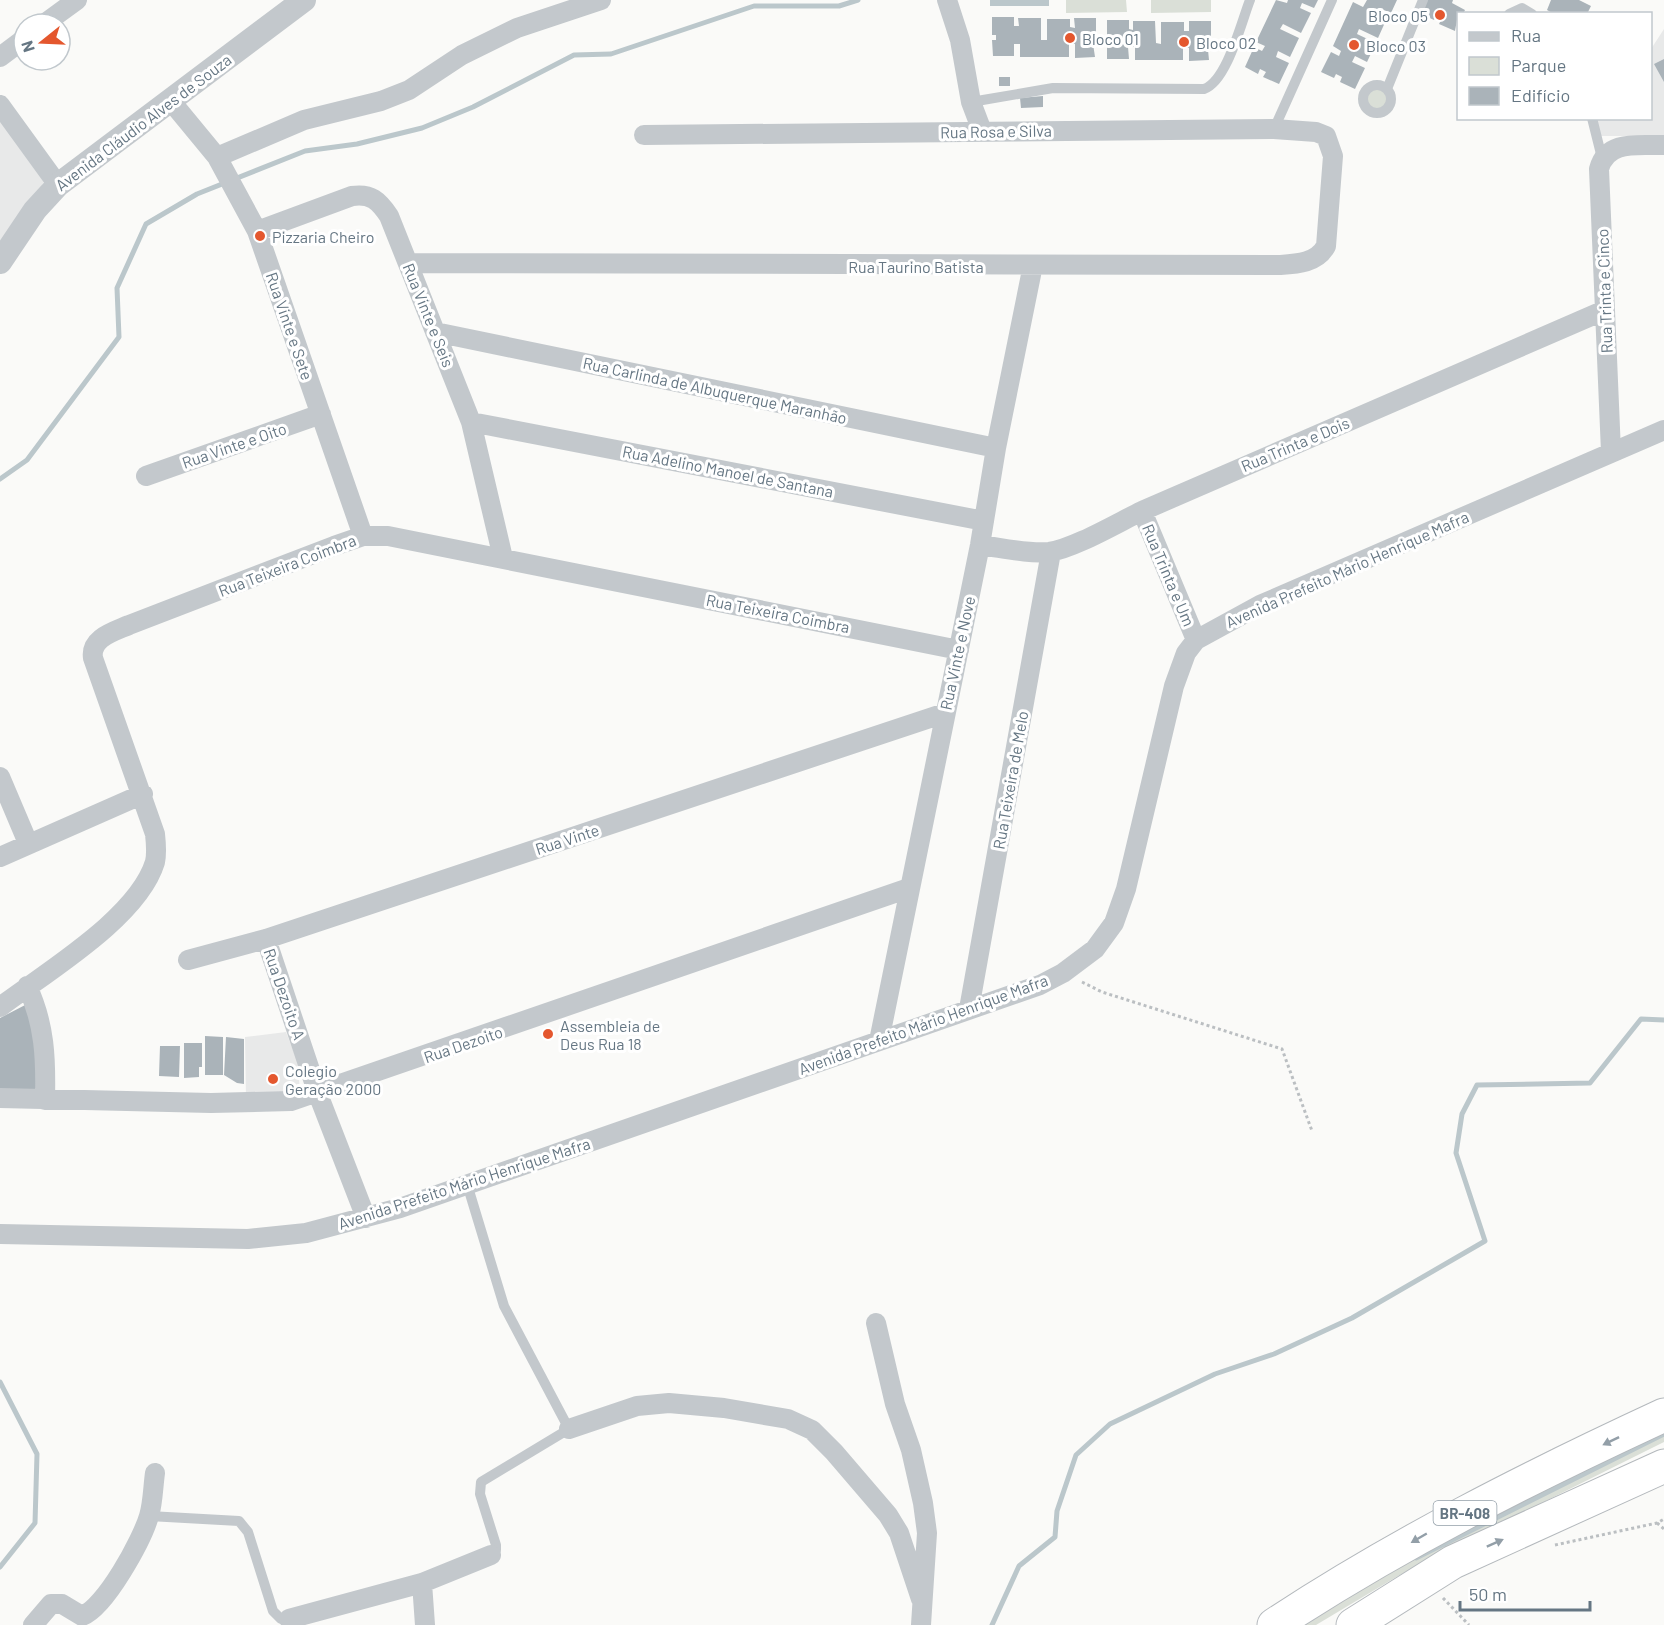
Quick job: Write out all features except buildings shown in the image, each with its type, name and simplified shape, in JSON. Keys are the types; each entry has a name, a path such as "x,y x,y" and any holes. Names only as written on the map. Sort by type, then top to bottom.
{"highway":[{"name":"BR-408","path":"1274,1625 1319,1596 1451,1520 1664,1415"},
{"name":"BR-408","path":"1353,1625 1454,1562 1664,1467"}],"street":[{"path":"60,12 77,0"},
{"name":"Avenida Cláudio Alves de Souza","path":"0,262 35,210 58,185 304,0"},
{"path":"222,164 304,120 381,101 409,90 462,55 506,33 601,0"},
{"path":"947,0 960,40 971,102 982,131"},
{"name":"Rua Vinte e Sete","path":"170,100 222,164 257,231 363,536"},
{"path":"0,105 58,185"},
{"name":"Rua Rosa e Silva","path":"644,135 1274,129 1316,132 1326,136 1333,156"},
{"path":"1602,158 1614,148 1664,145"},
{"name":"Rua Taurino Batista","path":"408,263 1280,265 1311,260 1322,254 1326,246 1333,156"},
{"name":"Rua Trinta e Cinco","path":"1602,158 1599,169 1611,452"},
{"name":"Rua Vinte e Seis","path":"257,231 363,194 380,202 389,216 471,422 502,558"},
{"name":"Rua Vinte e Nove","path":"879,1041 980,545 996,448 1033,265"},
{"name":"Rua Trinta e Dois","path":"980,545 1029,552 1051,552 1605,310"},
{"name":"Rua Carlinda de Albuquerque Maranhão","path":"435,332 996,448"},
{"name":"Rua Vinte e Oito","path":"146,476 321,414"},
{"name":"Rua Adelino Manoel de Santana","path":"471,422 984,521"},
{"name":"Avenida Prefeito Mário Henrique Mafra","path":"0,1234 248,1239 306,1233 366,1218 467,1184 1040,985 1063,973 1095,949 1114,923 1126,890 1174,686 1186,653 1197,640 1260,605 1664,430"},
{"name":"Rua Trinta e Um","path":"1142,511 1197,640"},
{"name":"Rua Teixeira Coimbra","path":"0,1006 107,927 146,881 155,861 157,848 155,834 143,794 93,658 92,650 96,643 106,635 129,625 363,536 388,536 959,650"},
{"name":"Rua Teixeira de Melo","path":"969,1009 1051,552"},
{"name":"Rua Vinte","path":"188,960 266,939 945,713"},
{"path":"0,777 28,843"},
{"path":"0,857 143,794"},
{"name":"Rua Dezoito","path":"0,1098 45,1101 258,1104 291,1101 318,1094 909,888"},
{"name":"Rua Dezoito A","path":"266,939 318,1094 366,1218"},
{"path":"27,986 38,1009 43,1033 46,1059 45,1101"},
{"path":"876,1323 895,1404 911,1450 923,1503 927,1533 921,1625"},
{"path":"569,1429 637,1406 669,1403 724,1408 788,1419 812,1430 888,1515 899,1533 921,1599"},
{"path":"33,1625 51,1604 62,1604 77,1616 93,1611 123,1569 149,1516 155,1473"},
{"path":"289,1619 422,1582 491,1555"},
{"path":"422,1582 424,1625"}],"lane":[{"path":"971,102 1053,88 1204,89 1217,82 1250,0"},
{"path":"1274,129 1332,0"},
{"path":"1387,89 1423,0"},
{"path":"1512,12 1517,8 1530,8"},
{"path":"1592,120 1602,158"},
{"path":"467,1184 504,1306 569,1429 481,1482 480,1494 496,1545 496,1550 491,1555"},
{"path":"149,1516 239,1521 248,1532 273,1611 281,1619 289,1619"}],"path":[{"path":"1063,973 1102,992 1282,1048 1312,1131"},
{"path":"1664,1519 1657,1523 1664,1529"},
{"path":"1427,1579 1469,1625"}],"shaded area":[{"path":"990,0 1049,0 1049,6 990,6"},
{"path":"1664,29 1664,136 1600,136 1598,120 1652,120 1652,47"},
{"path":"0,115 49,174 0,252"},
{"name":"Colegio Geração 2000","path":"286,1032 298,1063 300,1095 246,1097 245,1037"}],"green space":[{"path":"1066,0 1126,0 1127,12 1066,13"},
{"path":"1151,0 1211,0 1211,12 1151,13"},
{"path":"1377,85 1387,89 1391,99 1387,109 1377,113 1367,109 1363,99 1367,89"},
{"path":"1664,1424 1664,1442 1398,1576 1316,1625 1289,1625"}],"waterway":[{"path":"0,479 27,460 119,337 117,288 146,224 197,194 305,151 357,144 422,128 473,107 574,55 611,54 754,6 839,6 858,0"},
{"path":"992,1625 1019,1566 1055,1537 1057,1511 1076,1455 1110,1424 1215,1374 1274,1354 1352,1318 1485,1241 1456,1153 1462,1114 1477,1085 1590,1083 1641,1019 1664,1020"},
{"path":"0,1382 37,1454 35,1523 0,1567"},
{"path":"1416,1558 1664,1434"}],"place":[{"name":"Bloco 05","path":"1440,15"},
{"name":"Bloco 01","path":"1070,38"},
{"name":"Bloco 02","path":"1184,42"},
{"name":"Bloco 03","path":"1354,45"},
{"name":"Pizzaria Cheiro","path":"260,236"},
{"name":"Assembleia de Deus Rua 18","path":"548,1034"},
{"name":"Colegio Geração 2000","path":"273,1079"}]}
